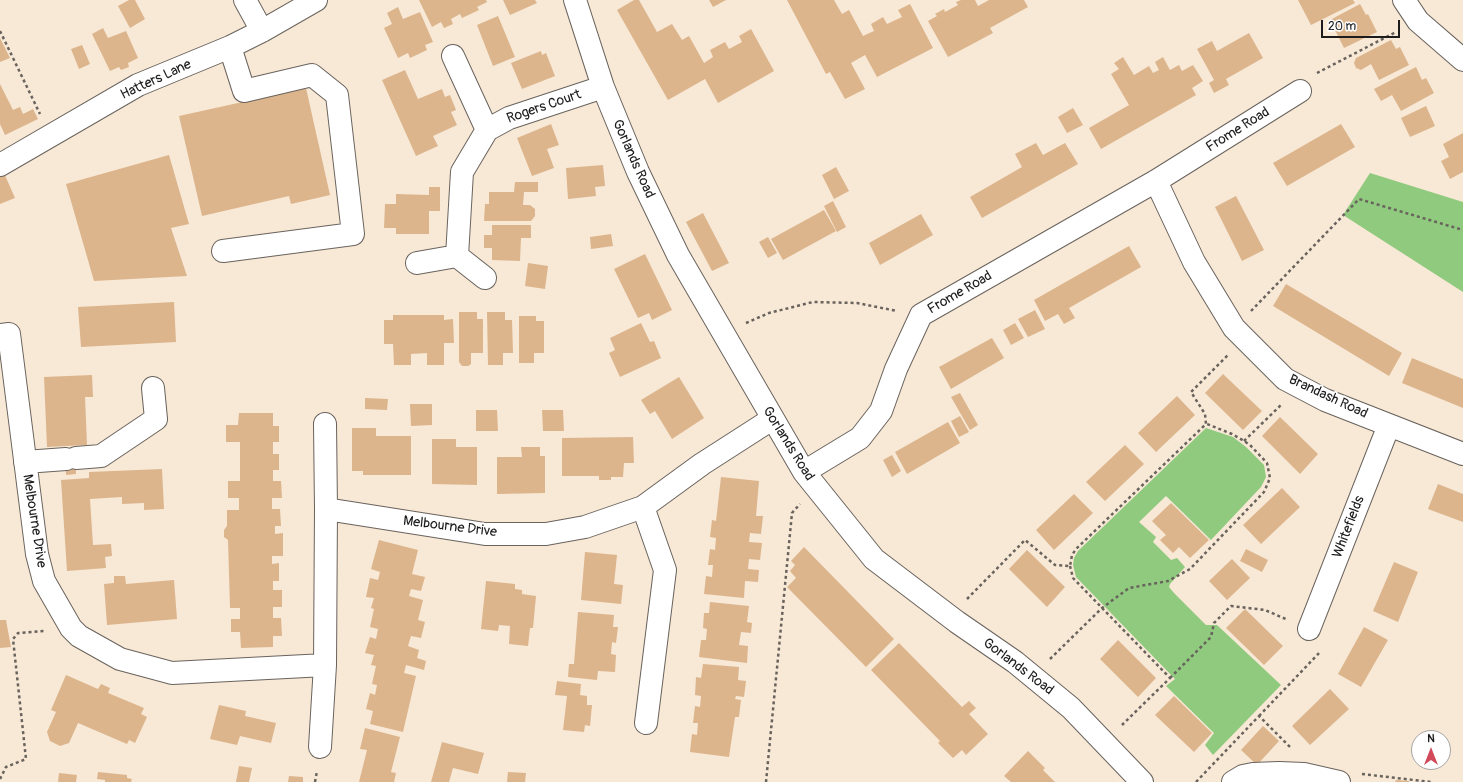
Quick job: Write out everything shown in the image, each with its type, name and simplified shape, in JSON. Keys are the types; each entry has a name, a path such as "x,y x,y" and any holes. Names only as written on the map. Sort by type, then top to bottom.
{"street":[{"path":"245,0 262,32"},
{"name":"Hatters Lane","path":"1,162 51,136 138,85 230,47 262,32 316,0"},
{"name":"Gorlands Road","path":"575,0 603,87 638,172 678,255 772,419 809,479 874,559 950,617 1033,676 1071,708 1142,782"},
{"path":"1404,0 1418,20 1463,60"},
{"path":"223,251 354,234 336,94 312,75 244,91 230,47"},
{"path":"453,56 487,130"},
{"name":"Rogers Court","path":"457,256 462,172 487,130 508,118 603,87"},
{"name":"Frome Road","path":"809,479 860,438 881,410 896,369 921,315 1156,181 1300,91"},
{"name":"Brandash Road","path":"1156,181 1194,262 1239,333 1285,379 1326,400 1463,454"},
{"path":"417,264 457,256 485,278"},
{"name":"Melbourne Drive","path":"4,335 25,462 37,554 44,581 71,628 79,636 120,659 172,673 325,665"},
{"path":"25,462 101,456 156,419 153,388"},
{"name":"Melbourne Drive","path":"326,510 485,534 546,534 585,526 643,507 702,464 772,419"},
{"path":"320,747 325,665 326,510 324,424"},
{"name":"Whitefields","path":"1309,629 1389,424"},
{"path":"643,507 665,570 646,724"},
{"path":"1233,782 1243,776 1278,772 1304,774 1340,782"}],"path":[{"path":"1300,91 1319,71 1418,20"},
{"path":"0,31 51,136"},
{"path":"1206,424 1205,414 1191,392 1239,333 1359,199 1463,230"},
{"path":"723,333 769,313 813,302 856,303 921,315"},
{"path":"1244,441 1285,401"},
{"path":"1033,676 1102,608 1129,588 1168,581 1190,568 1264,492 1270,478 1267,464 1250,445 1244,441 1232,434 1206,424"},
{"path":"1170,678 1073,578 1070,566 1072,555 1076,549 1206,424"},
{"path":"766,782 792,513 809,479"},
{"path":"950,617 1026,540 1055,566 1070,566"},
{"path":"1104,743 1210,637 1214,623 1231,606 1265,610 1326,636 1323,649 1259,716"},
{"path":"0,779 6,767 26,758 13,639 18,633 71,628"}],"green space":[{"path":"1370,173 1463,202 1463,292 1343,215"},
{"path":"1206,428 1233,437 1246,447 1264,465 1266,477 1261,487 1211,540 1166,496 1139,522 1156,537 1153,542 1171,560 1177,558 1185,567 1170,584 1169,587 1174,593 1206,625 1217,625 1281,685 1213,755 1205,745 1214,733 1166,686 1175,679 1076,577 1073,565 1074,558 1078,551"}],"building":[{"path":"129,0 135,0 145,19 130,28 118,6"},
{"path":"419,0 486,0 487,2 477,7 479,10 462,18 460,14 451,19 453,24 444,28 441,22 432,27"},
{"path":"503,0 535,0 537,3 510,15"},
{"path":"634,0 639,0 657,32 672,24 682,40 689,36 704,63 713,57 710,50 725,42 729,49 742,42 739,36 751,29 774,71 718,103 705,79 668,100 617,10"},
{"path":"709,0 726,0 713,7"},
{"path":"787,0 834,0 842,14 849,10 863,36 874,31 871,24 883,17 887,24 902,17 898,10 910,4 933,48 877,77 865,55 851,63 865,89 845,99 830,72 826,74"},
{"path":"961,0 975,0 978,6 989,0 1024,0 1028,7 990,28 993,33 948,57 928,21 937,16 935,14 944,9 945,12 958,5 956,2"},
{"path":"1298,0 1353,0 1355,3 1311,25"},
{"path":"1360,4 1366,15 1368,14 1377,32 1344,48 1330,20"},
{"path":"398,7 403,19 420,12 433,42 425,45 427,50 410,58 408,53 398,58 384,28 392,24 387,13"},
{"path":"498,16 515,57 493,66 477,25"},
{"path":"103,28 108,38 126,31 138,58 128,63 129,67 121,70 119,67 110,71 92,34"},
{"path":"1249,33 1263,58 1226,79 1229,85 1214,93 1209,83 1214,80 1197,49 1212,41 1217,51"},
{"path":"0,38 10,58 0,62"},
{"path":"1391,40 1396,49 1400,47 1409,65 1379,80 1371,64 1361,70 1356,68 1354,63 1356,58"},
{"path":"82,45 90,64 79,69 71,49"},
{"path":"541,51 542,55 546,53 555,76 522,89 511,63"},
{"path":"1123,57 1134,75 1149,66 1153,73 1159,70 1155,62 1163,57 1170,70 1179,65 1182,71 1193,65 1203,81 1192,88 1196,95 1101,149 1089,128 1129,105 1111,74 1119,69 1114,63"},
{"path":"1416,67 1422,80 1426,78 1434,93 1401,111 1392,95 1381,101 1374,89"},
{"path":"405,70 418,99 442,89 445,97 450,95 456,110 451,112 457,125 433,136 438,146 416,156 382,80"},
{"path":"0,84 13,110 20,107 23,114 33,109 38,119 5,135 0,124"},
{"path":"306,88 330,195 291,204 289,196 202,216 179,116"},
{"path":"1426,106 1435,126 1410,137 1401,118"},
{"path":"1073,108 1083,125 1067,133 1058,117"},
{"path":"551,124 559,145 547,149 554,168 532,176 517,138"},
{"path":"1341,124 1355,147 1287,186 1273,163"},
{"path":"1463,133 1463,172 1450,179 1441,161 1449,157 1443,144"},
{"path":"1036,143 1043,155 1065,143 1078,164 982,218 970,197 1022,167 1015,154"},
{"path":"169,155 189,224 171,228 187,276 94,281 66,184"},
{"path":"603,165 605,186 595,187 596,196 568,199 566,168"},
{"path":"836,167 849,191 834,199 822,175"},
{"path":"4,173 15,198 0,204 0,175"},
{"path":"515,182 538,182 538,192 524,192 523,205 530,205 535,209 535,216 531,221 484,221 485,204 489,204 489,192 514,192"},
{"path":"429,187 440,187 440,211 429,211 429,234 396,234 396,228 384,228 385,204 396,204 396,194 429,195"},
{"path":"1236,196 1264,250 1242,261 1215,207"},
{"path":"833,201 846,227 837,232 824,206"},
{"path":"824,210 836,231 783,260 771,239"},
{"path":"703,213 729,263 712,271 686,222"},
{"path":"921,214 933,235 880,265 869,243"},
{"path":"492,225 531,225 531,238 521,238 520,261 492,260 492,248 484,248 484,235 492,235"},
{"path":"611,234 613,246 591,249 590,237"},
{"path":"768,237 777,253 768,258 759,242"},
{"path":"1129,246 1141,267 1069,308 1075,318 1064,324 1058,314 1045,321 1034,300"},
{"path":"645,254 672,310 652,320 649,313 638,318 614,269"},
{"path":"528,263 548,266 545,289 525,286"},
{"path":"1286,284 1402,353 1389,376 1273,306"},
{"path":"174,302 176,342 81,347 78,307"},
{"path":"1035,310 1045,329 1028,337 1018,319"},
{"path":"459,312 477,312 477,319 483,319 483,353 471,353 471,364 468,366 462,366 459,362"},
{"path":"487,312 505,312 505,320 512,320 513,353 503,353 503,365 488,365"},
{"path":"393,315 444,315 444,320 453,319 454,343 444,343 444,365 427,365 427,353 411,354 411,365 394,365 393,344 384,344 384,320 393,320"},
{"path":"519,316 536,316 536,321 544,321 544,353 534,353 534,363 519,363"},
{"path":"641,323 650,342 654,341 661,358 620,377 609,353 615,350 610,338"},
{"path":"1015,323 1024,338 1011,345 1003,330"},
{"path":"992,338 1004,358 951,389 939,367"},
{"path":"1412,358 1463,379 1463,408 1402,383"},
{"path":"1223,374 1262,411 1243,430 1205,393"},
{"path":"92,375 93,397 85,397 87,445 47,447 44,377"},
{"path":"679,377 704,418 672,439 655,411 650,414 641,400"},
{"path":"960,393 978,425 970,430 951,397"},
{"path":"1177,396 1195,415 1156,452 1138,433"},
{"path":"365,398 388,399 387,410 365,409"},
{"path":"410,404 432,404 432,425 411,426"},
{"path":"476,410 497,410 498,431 476,431"},
{"path":"542,410 563,410 564,431 543,431"},
{"path":"239,413 273,413 273,426 279,426 279,442 273,442 273,454 279,454 279,470 273,470 273,481 281,481 282,498 272,498 272,509 280,509 281,526 275,526 275,534 283,533 283,556 272,556 272,564 279,563 279,581 273,581 273,590 282,590 282,607 273,607 273,618 281,618 282,636 273,636 273,647 241,648 240,632 231,632 231,619 240,619 240,608 230,608 228,540 224,537 224,530 227,526 227,510 239,510 239,498 228,498 228,481 240,481 240,442 226,442 226,425 238,425"},
{"path":"960,416 969,432 959,437 951,421"},
{"path":"1280,417 1318,454 1300,474 1262,436"},
{"path":"948,422 960,443 907,474 895,452"},
{"path":"352,428 376,428 376,436 411,436 411,475 363,475 363,471 352,471"},
{"path":"633,437 634,463 624,463 623,477 611,477 611,480 599,480 599,476 562,476 562,438"},
{"path":"432,439 456,439 456,447 477,447 477,485 432,484"},
{"path":"1125,445 1144,464 1105,501 1086,482"},
{"path":"521,447 540,447 540,456 545,456 545,493 497,494 497,457 522,457"},
{"path":"75,450 76,474 66,475 65,451"},
{"path":"892,455 901,471 892,477 883,460"},
{"path":"162,469 164,509 144,510 144,503 122,504 122,497 90,499 93,545 111,544 112,556 105,557 106,568 67,571 61,480 89,478 89,472"},
{"path":"721,477 759,481 756,516 763,516 761,534 750,533 749,542 762,543 760,560 749,559 748,569 759,570 758,582 745,581 744,598 704,594 706,576 712,577 713,565 708,565 710,549 715,550 716,538 710,537 712,520 716,521"},
{"path":"1438,484 1463,494 1463,522 1428,509"},
{"path":"1282,488 1300,507 1261,544 1243,525"},
{"path":"1074,494 1093,513 1054,550 1036,530"},
{"path":"1171,503 1209,540 1190,558 1179,547 1173,553 1160,540 1166,535 1152,521"},
{"path":"379,540 418,550 412,574 425,577 421,591 411,589 409,596 423,600 418,620 425,622 421,638 411,636 408,646 419,650 417,658 426,661 424,670 406,665 404,673 416,676 403,732 370,724 373,711 366,709 370,693 375,695 377,685 372,684 376,666 371,665 374,655 365,653 370,637 376,639 378,629 370,627 374,609 371,608 374,598 366,597 370,578 378,580 380,572 371,569"},
{"path":"804,547 894,639 866,667 787,587 796,578 790,571 795,565 791,561"},
{"path":"1246,549 1268,560 1262,572 1240,561"},
{"path":"1027,550 1065,587 1047,607 1009,569"},
{"path":"585,552 617,555 614,584 623,585 621,604 581,600"},
{"path":"1232,559 1250,578 1227,600 1209,581"},
{"path":"1394,562 1418,572 1398,622 1373,611"},
{"path":"114,576 125,576 126,584 174,580 177,619 107,625 104,584 114,583"},
{"path":"486,581 515,584 515,589 522,590 522,594 536,596 533,628 530,628 528,646 509,644 510,626 499,625 498,631 481,629"},
{"path":"710,602 749,606 747,622 752,623 751,633 741,632 739,645 748,646 747,663 699,657 701,640 706,640 707,629 703,628 704,613 709,613"},
{"path":"1245,609 1283,646 1264,665 1226,628"},
{"path":"578,612 614,615 613,627 618,627 616,643 612,642 611,654 616,655 615,672 598,671 597,680 568,677 569,664 574,664"},
{"path":"0,620 6,620 11,647 0,648"},
{"path":"1364,627 1388,640 1361,687 1338,674"},
{"path":"1118,640 1156,678 1138,697 1100,659"},
{"path":"899,643 962,707 969,701 976,708 969,714 988,734 966,755 962,750 953,758 938,743 940,741 871,670"},
{"path":"703,664 739,667 738,680 746,681 744,697 736,696 735,699 741,700 739,717 735,717 729,757 690,752 692,734 697,735 698,723 693,723 695,706 700,707 701,696 695,695 696,677 701,678"},
{"path":"66,675 98,689 101,684 110,688 108,693 144,708 141,714 147,717 135,743 129,740 127,744 78,723 69,743 60,746 50,741 47,732 56,712 51,710"},
{"path":"557,681 581,684 580,695 587,696 587,705 592,705 590,726 585,725 584,732 563,730 567,696 555,695"},
{"path":"1330,689 1349,709 1310,745 1292,726"},
{"path":"1174,696 1212,733 1194,752 1155,715"},
{"path":"219,705 246,711 245,716 276,723 271,743 240,736 237,745 210,739"},
{"path":"1263,726 1279,741 1257,765 1241,750"},
{"path":"365,728 400,737 391,772 396,773 394,782 359,782 367,750 360,749"},
{"path":"442,742 484,753 478,774 453,768 449,782 431,782"},
{"path":"1028,751 1045,768 1043,770 1055,782 1011,782 1004,776"},
{"path":"239,766 252,768 249,782 236,782"},
{"path":"98,772 127,775 127,778 132,779 131,782 105,782 105,780 97,779"},
{"path":"508,772 526,773 525,782 507,782"},
{"path":"59,773 77,775 76,782 58,782"},
{"path":"289,776 303,777 303,782 288,782"},
{"path":"1396,780 1409,781 1409,782 1395,782"}]}
